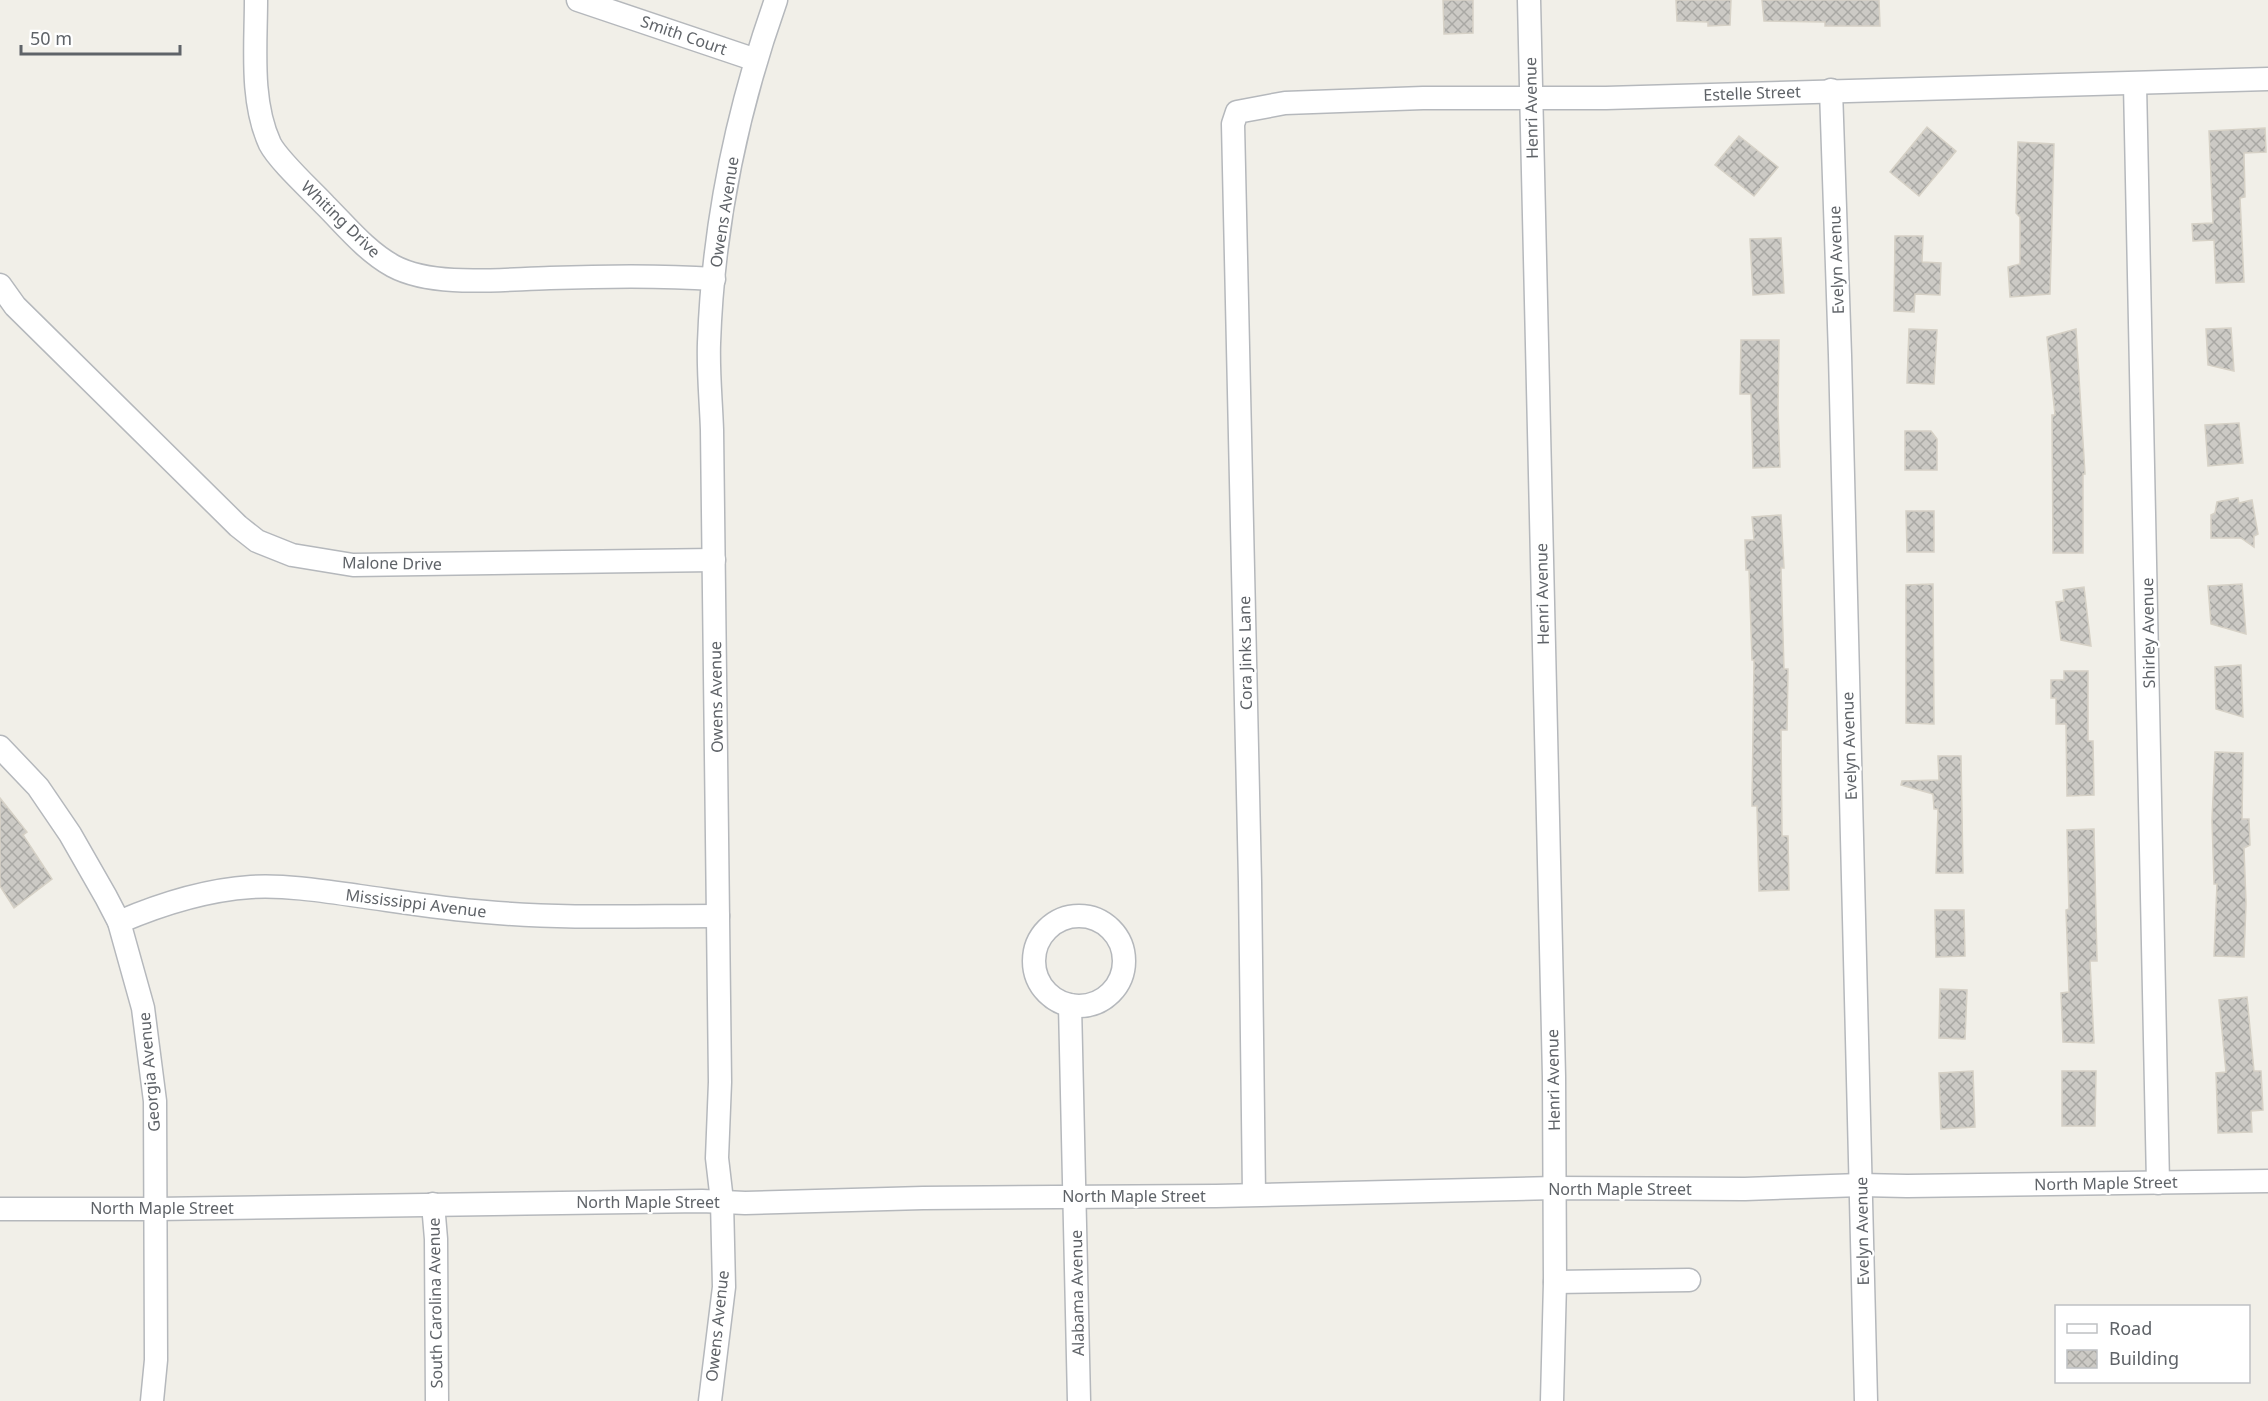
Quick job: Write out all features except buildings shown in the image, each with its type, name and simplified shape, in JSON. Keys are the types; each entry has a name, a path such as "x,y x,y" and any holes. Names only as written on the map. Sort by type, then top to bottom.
{"street":[{"name":"Whiting Drive","path":"255,0 259,103 271,145 351,232 375,254 393,266 415,275 471,281 675,276 714,279"},
{"name":"Smith Court","path":"578,0 756,60"},
{"name":"Owens Avenue","path":"710,1401 724,1287 722,1201 717,1158 720,1082 709,345 724,196 743,108 776,0"},
{"name":"Henri Avenue","path":"1529,0 1555,1188 1552,1401"},
{"name":"Estelle Street","path":"1237,112 1285,104 1423,98 1606,98 2268,79"},
{"name":"Shirley Avenue","path":"2135,84 2158,1183"},
{"name":"Evelyn Avenue","path":"1831,90 1840,355 1866,1401"},
{"name":"Cora Jinks Lane","path":"1237,112 1233,124 1250,882 1254,1194"},
{"name":"Malone Drive","path":"0,285 15,306 219,509 257,541 291,555 353,566 714,560"},
{"name":"Georgia Avenue","path":"0,747 38,787 70,834 119,922 143,1008 151,1056 154,1101 156,1360 152,1401"},
{"name":"Mississippi Avenue","path":"119,922 196,895 250,887 315,890 445,909 541,917 718,916"},
{"name":"Alabama Avenue","path":"1070,1005 1080,1401"},
{"name":"North Maple Street","path":"0,1209 722,1201 745,1203 911,1198 1555,1188 1745,1189 1861,1185 2268,1181"},
{"name":"South Carolina Avenue","path":"433,1204 436,1239 437,1401"},
{"path":"1555,1282 1689,1280"}]}
